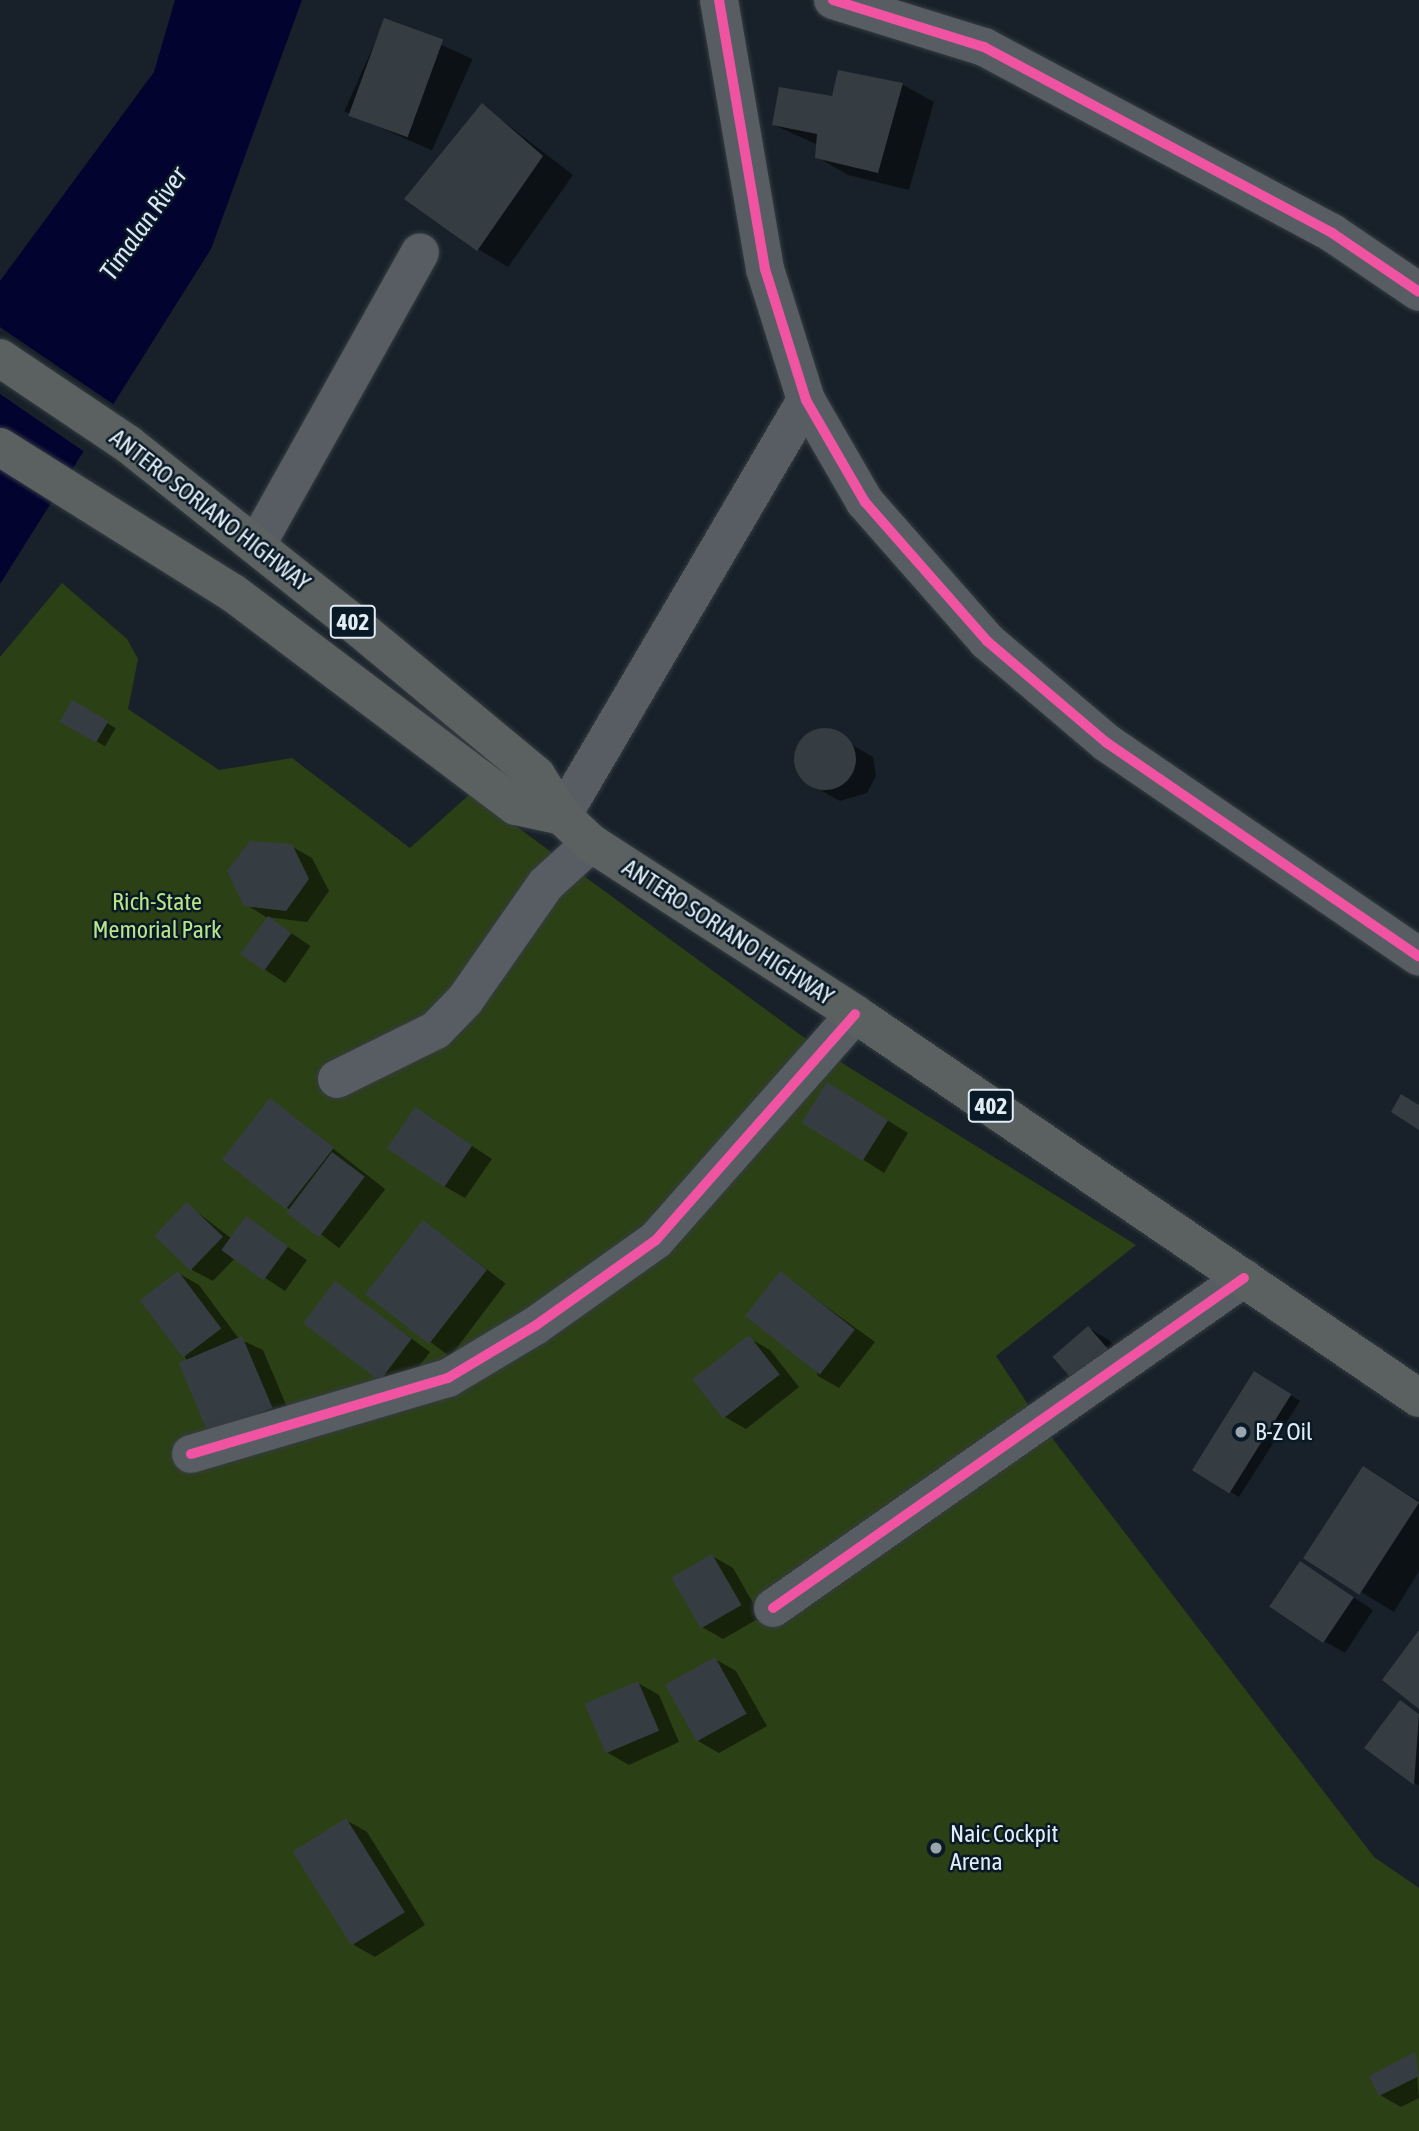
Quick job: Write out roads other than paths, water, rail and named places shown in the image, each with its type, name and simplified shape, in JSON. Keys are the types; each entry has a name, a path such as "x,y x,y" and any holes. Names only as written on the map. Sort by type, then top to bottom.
{"main road":[{"name":"ANTERO SORIANO HIGHWAY","path":"0,358 128,444 257,544 536,775 562,816 591,844 855,1014 1419,1398"},
{"name":"ANTERO SORIANO HIGHWAY","path":"0,447 97,511 233,593 516,806 562,816"}],"street":[{"path":"719,0 765,269 807,400 865,502 987,641 1107,743 1419,957"},
{"path":"833,0 984,47 1332,233 1419,292"},
{"path":"257,544 420,252"},
{"path":"562,816 807,400"},
{"path":"337,1079 436,1030 465,1000 546,884 591,844"},
{"path":"191,1454 448,1378 535,1326 656,1240 855,1014"},
{"path":"773,1608 1244,1278"}],"water":[{"name":"Timalan River","path":"175,0 302,0 211,249 0,584 0,281 154,72"}],"place":[{"name":"B-Z Oil","path":"1241,1432"},
{"name":"Naic Cockpit Arena","path":"936,1848"}],"park label":[{"name":"Rich-State Memorial Park","path":"157,916"}]}
